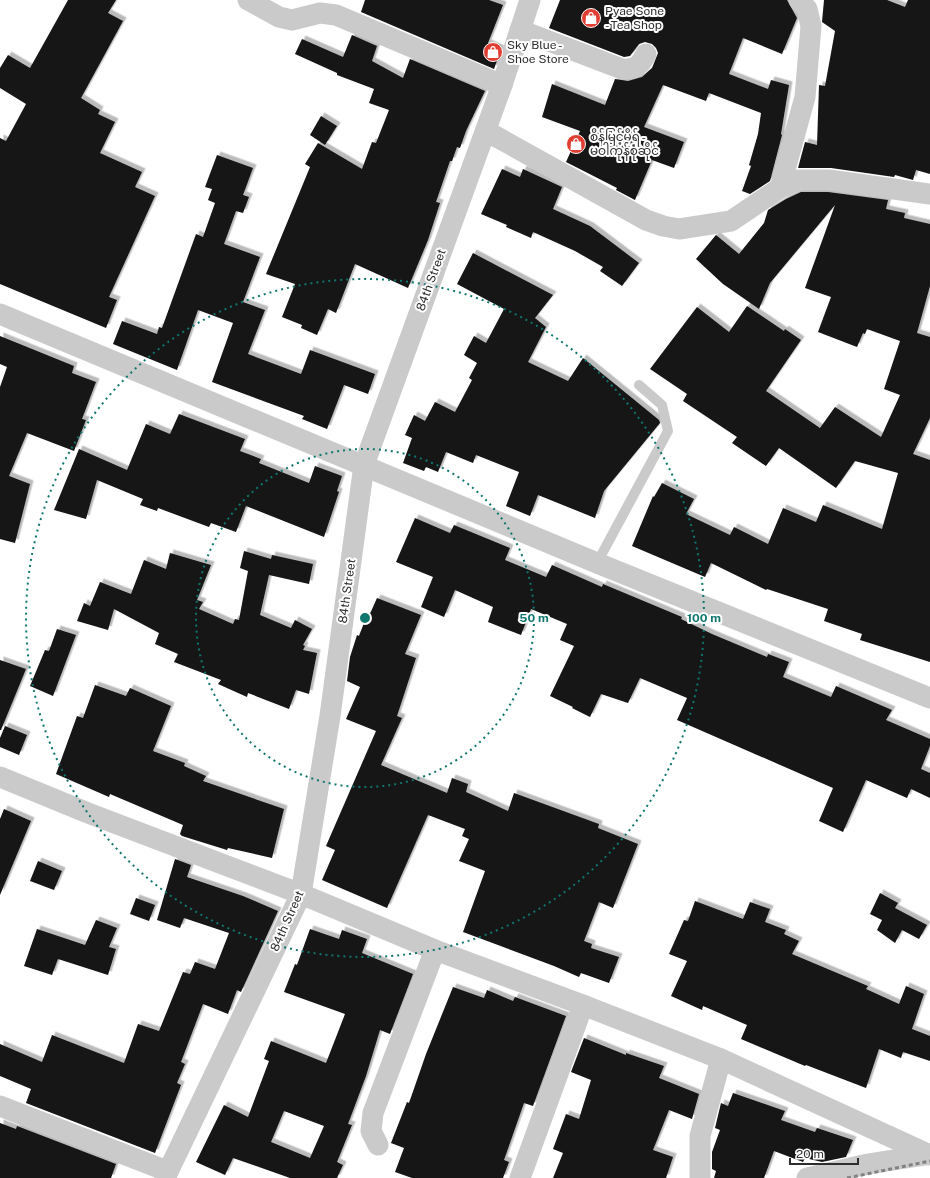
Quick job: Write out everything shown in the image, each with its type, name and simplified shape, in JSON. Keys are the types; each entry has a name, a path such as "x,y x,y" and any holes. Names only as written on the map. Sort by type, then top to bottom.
{"street":[{"path":"248,0 279,17 292,20 320,14 336,15 502,86"},
{"name":"84th Street","path":"166,1175 301,894 330,716 364,465 486,131 530,0"},
{"path":"780,188 805,97 811,26 806,9 799,0"},
{"path":"520,30 622,69 632,70 642,63 646,54"},
{"path":"486,131 646,220 663,226 679,229 731,221 780,188 799,180 829,180 930,194"},
{"path":"0,314 596,563 930,698"},
{"path":"0,777 88,813 301,894 435,950 583,1005 721,1059 930,1155"},
{"path":"378,1145 371,1131 373,1113 435,950"},
{"path":"520,1178 583,1005"},
{"path":"700,1178 700,1136 721,1059"},
{"path":"0,1106 166,1175"},
{"path":"807,1178 868,1164 930,1155"}],"lane":[{"path":"596,563 668,431 662,405 639,385"}],"building":[{"path":"68,0 116,0 108,13 123,21 81,98 100,110 98,114 115,122 100,153 142,172 135,187 155,196 109,297 117,300 106,328 0,284 0,138 6,141 26,104 0,88 0,68 8,55 30,68"},
{"path":"365,0 489,0 503,5 488,43 501,49 494,69 361,12"},
{"path":"560,0 787,0 797,18 782,54 743,38 729,74 768,89 771,80 789,85 782,135 770,181 750,194 742,191 751,166 749,165 758,134 761,113 709,93 706,101 663,85 644,127 684,142 674,168 652,160 635,200 616,190 617,188 566,162 580,131 542,117 552,84 605,105 615,79 628,81 642,77 652,68 658,53 652,44 645,42 639,44 630,56 624,57 549,28"},
{"path":"824,0 887,0 905,7 908,0 930,0 930,174 916,170 913,180 895,175 894,177 831,168 798,168 805,142 817,145 819,85 825,86 835,31 822,22"},
{"path":"352,35 377,46 372,61 403,78 410,59 485,91 466,131 460,148 457,147 452,161 450,161 436,202 440,203 428,240 408,288 355,264 336,313 328,309 317,335 301,328 302,325 282,317 295,284 266,274 310,167 305,164 318,143 362,169 372,142 376,143 389,110 369,103 374,89 337,75 337,73 295,54 302,39 343,57"},
{"path":"321,116 337,126 325,145 310,135"},
{"path":"217,155 253,168 243,195 249,197 243,213 236,211 224,244 260,257 243,302 265,310 248,354 301,374 310,350 375,374 368,394 344,385 327,429 302,419 304,416 212,382 233,323 198,310 177,370 113,344 122,321 157,334 159,327 162,328 196,234 203,237 215,203 208,200 212,189 205,187"},
{"path":"502,169 520,177 523,169 562,187 553,209 590,226 639,263 622,286 600,271 603,267 575,251 533,232 531,238 506,227 507,225 481,214"},
{"path":"801,192 828,192 888,200 886,209 905,213 904,218 930,224 930,286 917,333 930,337 930,418 913,454 930,460 930,662 860,640 862,634 824,621 828,609 767,589 766,590 711,563 705,577 632,546 653,496 654,497 662,483 694,499 686,514 730,535 734,527 768,544 783,508 816,522 823,505 882,529 898,473 855,461 836,488 779,448 766,466 732,443 737,437 683,401 687,394 650,369 697,307 729,332 747,306 784,331 785,329 801,340 766,391 820,428 835,407 881,437 900,395 884,389 900,341 867,329 865,334 863,333 857,347 818,332 831,297 805,288 835,205 770,283 759,309 723,284 696,259 716,235 739,254 764,223 768,210"},
{"path":"473,253 553,295 535,318 546,327 528,362 568,381 583,358 659,420 660,423 604,491 595,518 538,495 530,516 506,506 519,472 476,455 473,463 446,452 438,472 426,467 424,471 403,463 412,438 405,435 414,415 425,421 435,402 455,412 472,380 469,378 477,363 464,355 474,336 486,343 504,309 457,284"},
{"path":"0,336 74,366 72,373 96,382 82,419 86,420 74,451 27,433 9,476 30,484 15,543 0,539 0,387 7,367 0,364"},
{"path":"179,414 245,439 240,451 261,459 259,463 309,483 315,466 342,476 337,491 339,492 324,537 246,506 236,532 211,523 209,527 158,508 157,511 140,505 143,499 97,480 86,519 54,510 79,449 127,470 146,424 170,434"},
{"path":"415,518 450,533 454,525 510,548 505,560 546,577 552,565 602,587 603,584 682,617 681,619 712,634 767,657 768,654 789,662 783,677 831,697 836,686 892,710 886,720 930,739 930,746 921,769 930,773 930,798 911,789 907,798 866,780 843,832 819,821 833,788 677,720 687,698 640,678 628,703 601,694 590,717 572,708 573,707 550,696 574,646 560,640 567,624 531,609 521,635 488,622 493,607 455,590 444,617 421,607 433,577 396,562"},
{"path":"244,551 271,559 272,555 313,564 309,584 269,575 260,615 291,628 295,620 312,629 303,645 305,646 303,650 317,653 309,694 296,690 289,709 248,693 247,697 218,684 221,680 174,662 178,654 155,644 159,633 114,609 108,630 77,621 84,603 90,606 100,582 131,594 144,560 166,569 170,553 211,565 197,600 203,602 199,609 233,624 235,619 239,620 248,571 240,568"},
{"path":"377,598 421,615 405,654 416,658 397,716 402,718 381,765 447,793 452,778 468,784 466,792 508,811 514,793 599,824 598,828 638,844 613,908 599,902 584,941 592,944 591,948 619,957 609,983 581,973 579,977 554,966 463,932 485,871 459,861 469,839 462,836 465,829 428,815 387,908 322,880 335,850 326,846 376,731 346,719 360,687 347,681 350,657 357,635 359,636 367,615 369,616"},
{"path":"57,629 76,635 53,696 30,686 45,650 49,651"},
{"path":"0,660 26,669 1,730 0,730"},
{"path":"95,685 126,696 130,688 171,706 153,751 185,763 184,766 206,776 203,781 284,809 272,858 228,848 227,850 182,836 180,834 183,825 110,794 109,797 56,774 77,716 83,718"},
{"path":"5,726 27,735 19,755 0,747 0,738"},
{"path":"4,809 31,821 0,895 0,819"},
{"path":"175,859 191,865 187,877 243,896 278,911 241,992 237,990 228,1014 203,1004 181,1062 185,1064 177,1083 181,1085 155,1153 26,1103 31,1089 0,1076 0,1044 42,1062 52,1035 124,1063 138,1024 159,1031 183,972 190,974 195,962 215,969 229,933 184,918 180,928 157,920"},
{"path":"38,861 62,871 54,890 30,881"},
{"path":"880,893 898,903 895,908 927,925 919,939 902,930 895,943 877,930 882,920 870,914"},
{"path":"136,898 155,905 149,921 130,914"},
{"path":"695,901 743,919 750,902 770,909 765,922 786,930 784,934 799,941 792,954 868,986 866,989 899,1004 906,986 924,994 912,1029 930,1036 930,1061 903,1052 901,1058 879,1049 866,1088 806,1065 805,1066 741,1039 747,1025 703,1006 702,1010 671,996 687,961 669,954 684,920 688,921"},
{"path":"96,920 117,928 109,947 116,949 108,975 58,959 52,975 24,966 37,929 85,945"},
{"path":"310,929 339,939 342,930 367,939 362,953 413,974 390,1034 380,1030 366,1076 348,1124 352,1125 337,1162 343,1165 337,1178 290,1178 233,1158 225,1175 196,1162 224,1105 248,1117 269,1061 264,1059 271,1041 326,1063 345,1014 284,992 295,964 297,965","holes":["284,1111 324,1126 310,1158 271,1142"]},
{"path":"453,987 484,998 487,990 513,1001 515,997 566,1016 533,1106 524,1103 504,1160 509,1162 503,1178 412,1178 395,1172 404,1148 391,1143 407,1102 409,1103 426,1054"},
{"path":"584,1038 626,1055 626,1053 664,1066 659,1078 699,1094 692,1119 669,1110 653,1150 673,1157 666,1178 553,1178 563,1153 553,1149 566,1114 579,1119 591,1080 571,1072"},
{"path":"733,1093 785,1111 781,1120 815,1132 817,1128 853,1140 846,1157 822,1162 805,1158 803,1162 774,1151 764,1178 714,1178 716,1171 712,1169 712,1152 720,1130 715,1128 721,1103 728,1106"},
{"path":"0,1123 16,1129 17,1126 116,1164 111,1178 0,1178"}],"railway":[{"path":"847,1178 930,1161"}],"place":[{"name":"Pyae Sone - Tea Shop","path":"591,18"},
{"name":"Sky Blue - Shoe Store","path":"493,52"},
{"name":"စိန်မြင့်မိုရ် - မဝါကုန်စုံဆိုင်","path":"576,144"}]}
